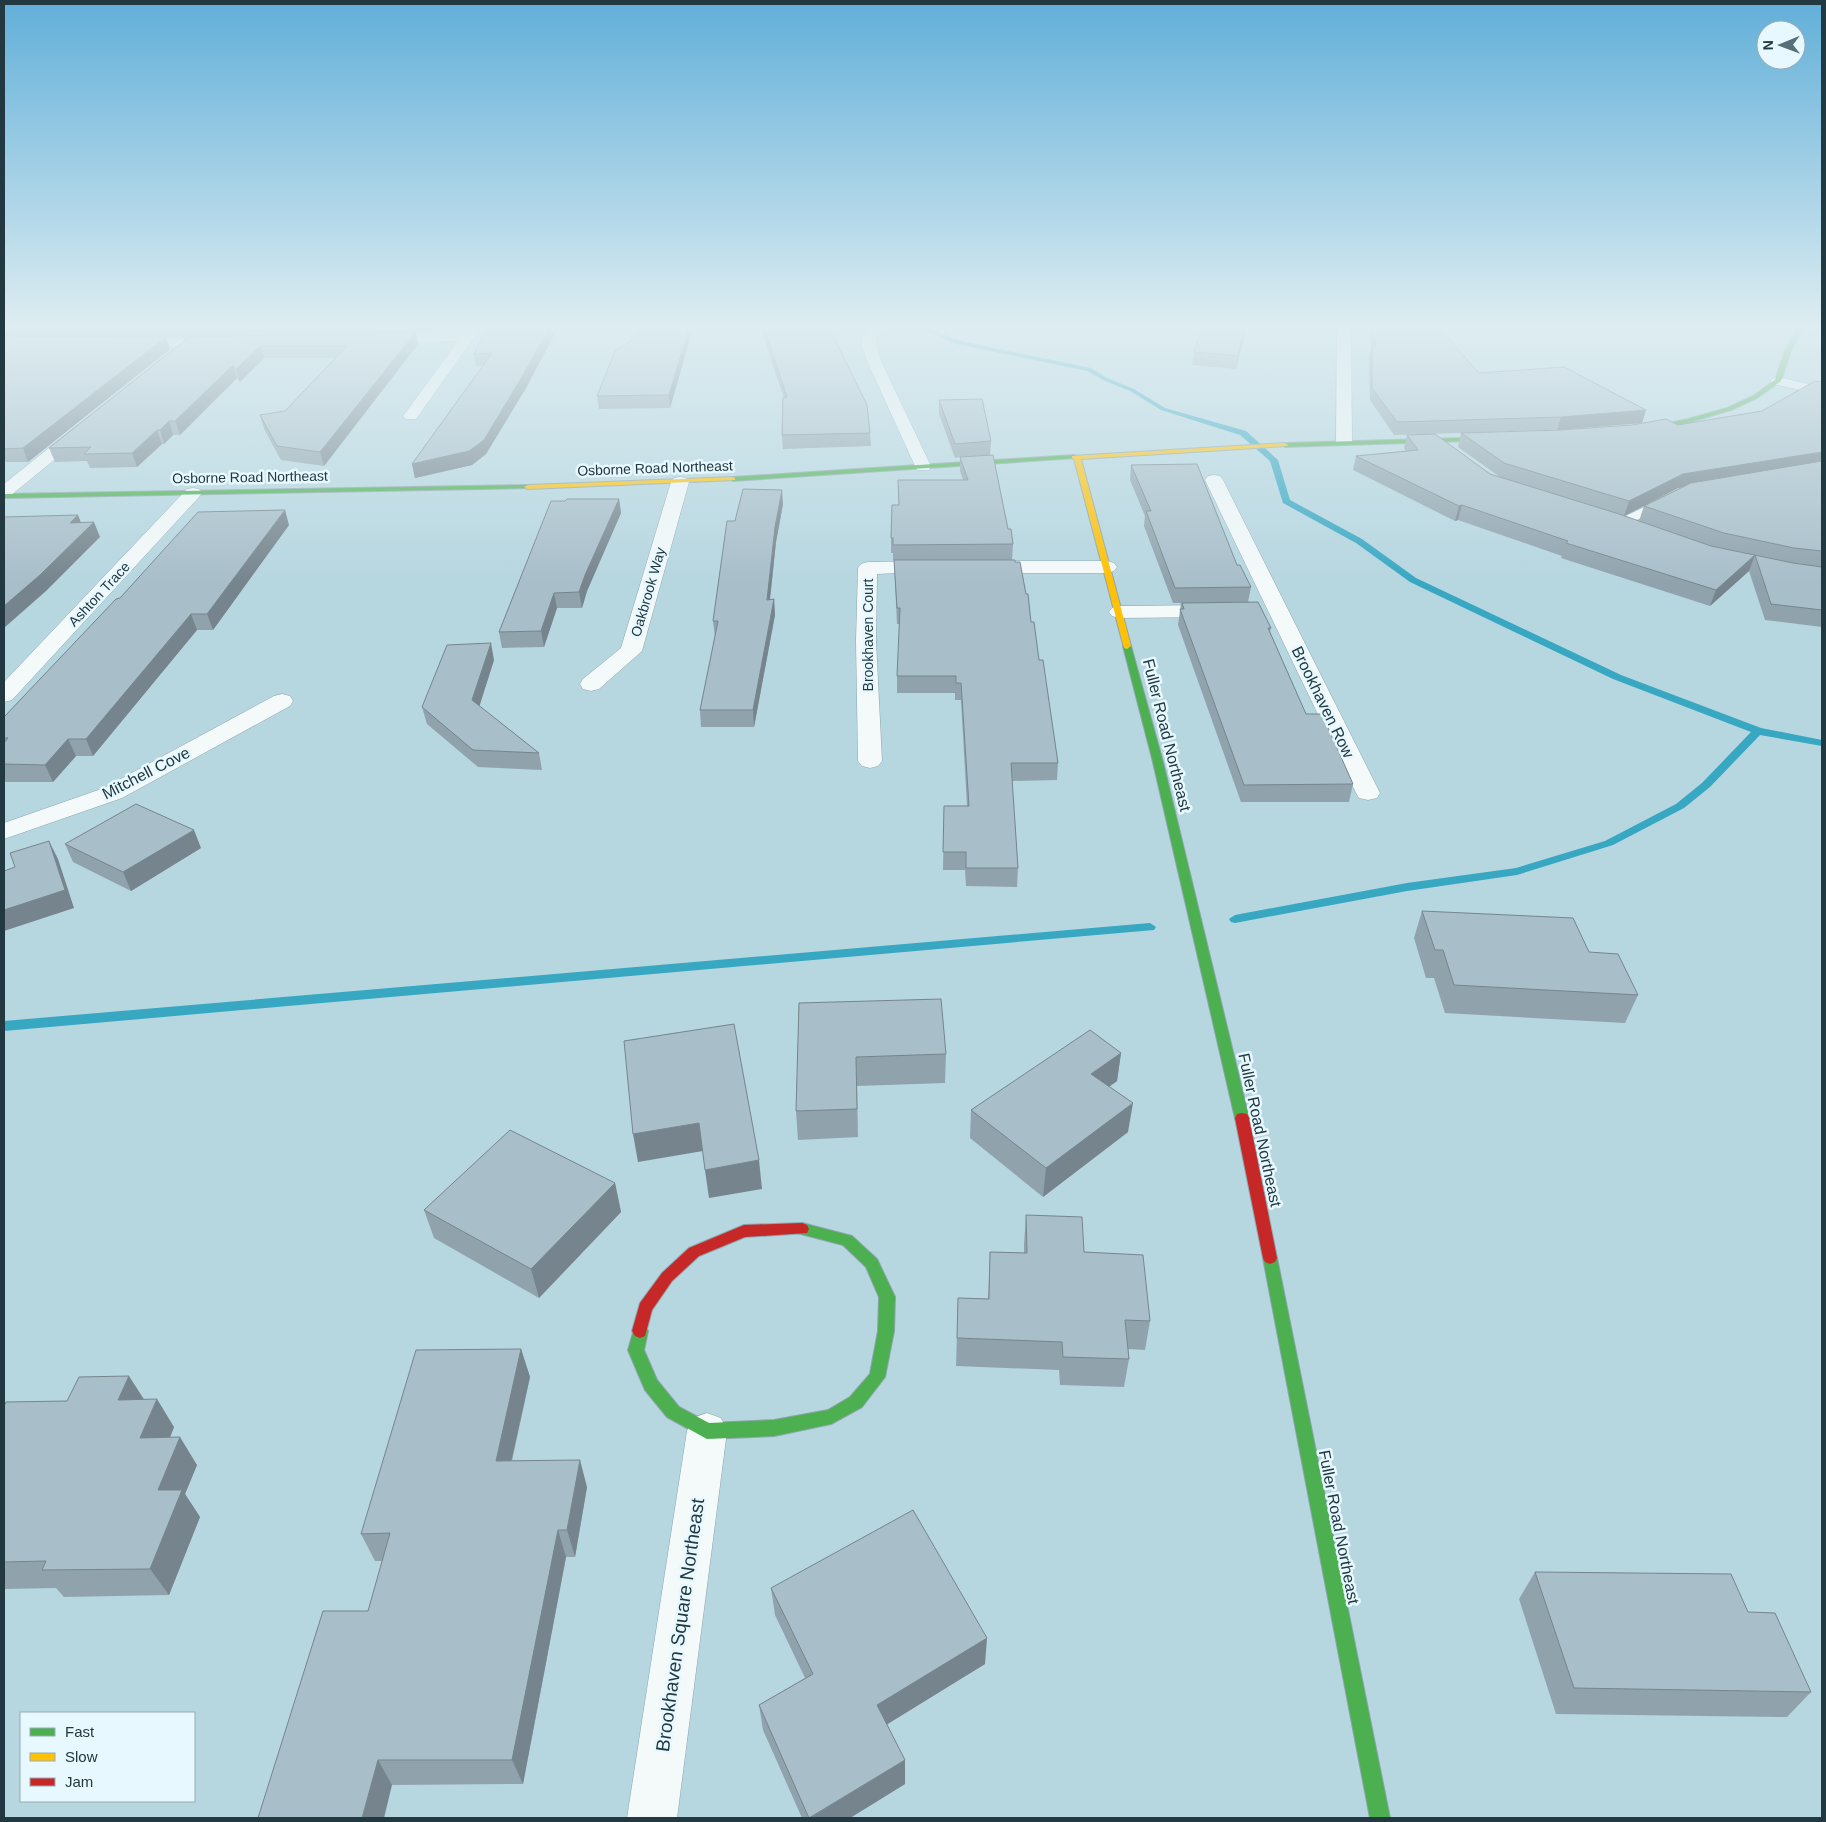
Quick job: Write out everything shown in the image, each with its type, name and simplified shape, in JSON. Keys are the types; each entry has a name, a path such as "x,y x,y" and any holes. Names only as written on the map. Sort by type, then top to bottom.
{"street":[{"path":"898,413 923,466"},
{"path":"1344,413 1344,442"},
{"path":"1627,432 1689,421 1716,413"},
{"path":"4,492 96,417"},
{"name":"Osborne Road Northeast","path":"4,496 434,490 680,482 1226,446 1505,439"},
{"path":"1435,440 1456,456"},
{"name":"Fuller Road Northeast","path":"1077,456 1161,771 1242,1116 1380,1818"},
{"name":"Brookhaven Row","path":"1214,480 1258,611 1368,793"},
{"name":"Oakbrook Way","path":"591,684 631,651 680,482"},
{"name":"Ashton Trace","path":"4,695 194,493"},
{"path":"1603,517 1640,530"},
{"name":"Brookhaven Court","path":"870,761 866,641 868,568 1107,567"},
{"path":"1119,612 1258,611"},
{"name":"Mitchell Cove","path":"4,831 113,793 282,701"},
{"path":"802,1229 847,1240 872,1263 887,1297 886,1331 877,1377 856,1402 831,1418 774,1428 707,1431 674,1412 651,1385 636,1350 646,1308 667,1277 694,1252 744,1230 802,1229"},
{"name":"Brookhaven Square Northeast","path":"652,1818 707,1431"}],"lane":[{"path":"1621,523 1674,497"}],"building":[{"path":"4,413 68,413 23,448 4,449"},
{"path":"93,413 183,413 175,421 169,421 160,430 157,430 132,453 84,454 91,447 49,448"},
{"path":"272,413 351,413 320,452 277,446 260,415"},
{"path":"449,413 500,413 484,440 469,451 412,464"},
{"path":"783,413 868,413 870,433 782,435"},
{"path":"944,413 985,413 991,441 955,444"},
{"path":"1390,413 1609,413 1561,417 1397,422"},
{"path":"1750,413 1822,413 1822,452 1683,474 1629,501 1504,463 1461,433 1561,430 1632,425 1666,419 1678,425"},
{"path":"1435,434 1490,474 1619,514 1711,546 1755,555 1716,590 1566,543 1568,541 1462,505 1459,506 1356,456 1418,450 1407,435"},
{"path":"993,455 1008,529 1011,529 1013,544 893,545 893,538 891,538 892,505 899,505 898,480 968,480 960,457"},
{"path":"1822,461 1822,551 1794,548 1724,533 1644,506 1691,483"},
{"path":"1197,464 1237,565 1240,565 1251,587 1175,588 1146,511 1151,511 1131,465"},
{"path":"743,489 782,490 775,527 767,600 774,599 753,710 700,710 718,621 713,621 727,521 735,521"},
{"path":"567,499 619,499 579,592 554,593 541,631 499,632 551,501 565,501"},
{"path":"285,510 207,614 191,614 86,739 68,739 45,765 4,764 4,743 8,738 4,738 4,717 116,599 120,598 198,512"},
{"path":"78,515 70,523 94,522 40,575 4,606 4,517"},
{"path":"1755,555 1822,567 1822,610 1771,604"},
{"path":"894,560 1015,560 1015,562 1020,562 1026,594 1028,594 1031,622 1034,622 1039,660 1043,660 1058,763 1011,763 1018,868 966,868 966,852 943,852 944,806 969,806 961,683 956,683 956,676 897,676 900,608 897,608"},
{"path":"1258,602 1271,628 1268,628 1306,714 1322,714 1353,784 1244,785 1180,609 1184,609 1182,603"},
{"path":"491,643 472,700 539,753 473,750 422,707 447,645"},
{"path":"136,804 194,830 123,872 65,844"},
{"path":"49,841 65,890 4,910 4,871 15,867 10,853"},
{"path":"1422,911 1573,918 1589,952 1618,954 1638,995 1454,985 1443,950 1435,950"},
{"path":"941,999 946,1054 856,1057 857,1109 796,1111 799,1003"},
{"path":"734,1024 759,1160 705,1170 699,1123 633,1134 624,1041"},
{"path":"1090,1030 1121,1053 1091,1074 1133,1103 1046,1168 971,1110"},
{"path":"510,1130 615,1183 531,1269 424,1210"},
{"path":"1026,1215 1082,1217 1084,1252 1143,1255 1150,1321 1125,1320 1129,1359 1063,1357 1062,1342 957,1338 958,1298 989,1299 990,1252 1027,1253"},
{"path":"521,1349 496,1461 580,1460 567,1530 558,1530 512,1760 378,1760 362,1818 258,1818 323,1611 368,1611 390,1533 361,1534 416,1350"},
{"path":"129,1376 118,1400 157,1399 140,1438 180,1437 158,1490 182,1490 150,1569 42,1570 46,1561 4,1562 4,1406 6,1402 67,1401 79,1377"},
{"path":"913,1510 987,1638 877,1705 905,1760 809,1818 759,1705 813,1674 771,1588"},
{"path":"1535,1572 1731,1574 1748,1612 1775,1613 1811,1692 1574,1688"}],"waterway":[{"path":"1176,413 1243,433 1274,460 1286,501 1359,541 1413,580 1617,677 1758,731"},
{"path":"1235,919 1407,887 1517,871 1609,843 1680,806 1706,785 1758,731"},
{"path":"1758,731 1822,743"},
{"path":"4,1026 1150,927"}],"traffic: fast":[{"path":"1638,430 1689,421 1716,413"},
{"path":"1285,445 1496,439"},
{"path":"733,479 1074,457"},
{"path":"4,496 528,487"},
{"path":"1127,646 1158,762 1242,1118"},
{"path":"640,1331 636,1350 651,1385 673,1412 707,1431 774,1428 831,1417 856,1402 877,1377 886,1331 887,1297 872,1263 847,1240 802,1229"},
{"path":"1270,1258 1380,1818"}],"traffic: slow":[{"path":"1074,457 1285,445"},
{"path":"1077,456 1127,646"},
{"path":"528,487 733,479"}],"traffic: jam":[{"path":"1242,1118 1270,1258"},
{"path":"640,1331 645,1308 667,1277 694,1252 744,1231 802,1229"}]}
